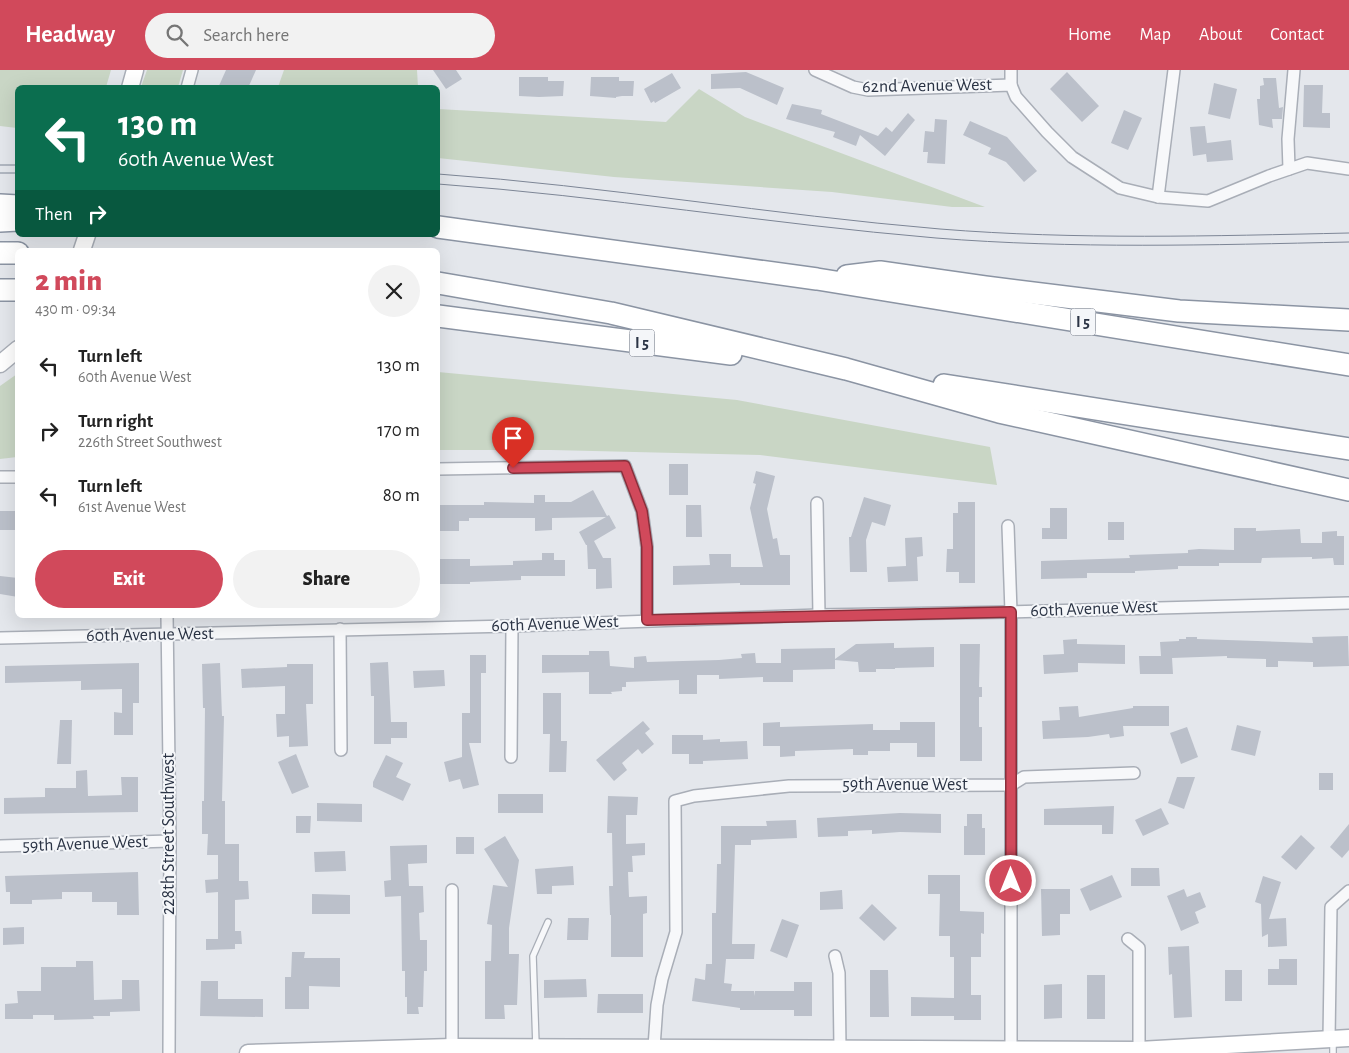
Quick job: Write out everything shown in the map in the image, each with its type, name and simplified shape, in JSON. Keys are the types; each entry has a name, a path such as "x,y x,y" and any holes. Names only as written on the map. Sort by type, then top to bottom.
{"highway":[{"path":"0,205 15,206"},
{"path":"0,221 15,220"},
{"name":"I 5","path":"440,227 817,278 1349,365"},
{"path":"0,253 15,253"},
{"path":"817,278 880,272 1179,311 1349,320"},
{"path":"440,283 611,313 846,370 999,412 1349,490"},
{"path":"0,290 15,290"},
{"name":"I 5","path":"440,316 846,370 1349,449"}],"street":[{"path":"131,85 135,70"},
{"path":"188,85 192,70"},
{"name":"62nd Avenue West","path":"816,70 853,87 879,90 1011,85 1016,97 1072,157 1120,188 1158,197 1208,201 1307,163 1349,169"},
{"path":"841,70 842,82"},
{"path":"1010,70 1011,85"},
{"path":"1158,197 1174,70"},
{"path":"1289,169 1288,139 1294,70"},
{"path":"0,364 15,352"},
{"path":"440,469 625,466 642,511 647,547 647,620"},
{"path":"0,477 15,477"},
{"path":"817,503 819,615"},
{"path":"1008,526 1011,612 1011,1052"},
{"name":"60th Avenue West","path":"0,638 512,626 819,615 1349,603"},
{"name":"228th Street Southwest","path":"167,618 170,841 169,1053"},
{"path":"511,756 512,626"},
{"path":"340,629 341,750"},
{"name":"59th Avenue West","path":"654,1047 657,1005 662,979 676,932 675,801 694,796 789,786 1011,785 1024,778 1134,773"},
{"name":"59th Avenue West","path":"0,846 170,841"},
{"path":"452,890 452,1046"},
{"path":"248,1053 381,1051 452,1046 801,1050 840,1048 1011,1052 1252,1049 1336,1042 1331,907 1349,891"},
{"path":"1128,939 1139,948 1139,1050"},
{"path":"835,956 839,973 840,1048"}],"lane":[{"path":"536,1048 533,956 548,922"}],"green space":[{"path":"0,70 111,70 107,85 15,85 15,128 0,126"},
{"path":"147,70 183,70 179,85 142,85"},
{"path":"284,70 417,70 418,85 279,85"},
{"path":"699,89 745,117 985,207 952,207 832,192 614,177 440,158 440,109 666,122"},
{"path":"440,372 737,400 990,447 997,485 760,455 551,450 440,450"},
{"path":"15,375 15,457 0,459 0,386"}],"building":[{"path":"226,70 256,70 249,85 219,85"},
{"path":"433,70 456,70 462,79 446,89"},
{"path":"746,72 784,88 777,105 740,88 711,89 711,74"},
{"path":"1067,72 1099,106 1082,122 1050,89"},
{"path":"672,73 681,88 655,103 654,101 651,103 644,89"},
{"path":"519,77 548,77 548,81 564,81 563,96 519,96"},
{"path":"591,77 619,77 619,81 634,81 633,96 616,98 590,96"},
{"path":"1263,78 1276,78 1279,108 1283,107 1282,119 1272,119 1273,128 1259,125 1257,99 1260,99 1260,86 1264,85"},
{"path":"1214,83 1237,89 1230,119 1208,114"},
{"path":"1304,85 1323,85 1322,113 1330,113 1330,128 1303,127"},
{"path":"792,104 822,110 821,114 878,136 886,127 892,132 908,113 915,120 885,156 860,135 856,146 833,137 835,132 786,119"},
{"path":"1124,110 1142,118 1128,150 1111,143"},
{"path":"935,119 947,120 945,164 927,163 928,152 923,152 925,131 934,132"},
{"path":"970,121 1007,137 1037,171 1024,182 1006,162 988,154 991,148 963,135"},
{"path":"1205,126 1207,143 1231,140 1233,160 1207,162 1206,154 1193,156 1190,127"},
{"path":"669,464 688,464 688,495 669,495"},
{"path":"756,471 775,476 767,509 773,539 777,538 780,555 790,555 790,585 740,585 740,583 673,585 673,566 710,565 709,554 731,554 731,567 763,567 750,508 756,484 753,483"},
{"path":"593,490 616,528 594,541 603,558 611,558 612,588 596,589 596,569 588,569 587,545 579,532 606,517 552,518 552,530 535,531 535,518 469,518 469,521 459,521 459,531 440,531 440,505 484,505 484,502 534,503 534,495 545,495 545,502 571,502"},
{"path":"864,497 891,505 885,526 872,522 866,540 867,572 850,572 849,537 851,537"},
{"path":"958,502 975,502 975,583 959,583 959,572 946,572 947,549 953,549 953,513 958,513"},
{"path":"686,505 701,505 702,537 686,537"},
{"path":"1050,508 1067,508 1067,539 1042,539 1042,528 1050,528"},
{"path":"0,511 15,511 15,530 0,530"},
{"path":"1108,522 1124,522 1124,540 1108,540"},
{"path":"1234,528 1256,528 1256,531 1300,529 1301,543 1322,543 1322,532 1337,531 1337,536 1344,536 1344,565 1334,565 1333,558 1262,558 1261,563 1219,563 1219,566 1178,566 1178,569 1135,571 1135,573 1087,573 1087,578 1041,579 1041,561 1130,558 1129,555 1188,553 1188,550 1199,549 1234,550"},
{"path":"922,537 923,556 917,557 918,581 888,582 887,567 906,566 905,538"},
{"path":"542,553 554,553 554,560 565,560 565,576 521,576 521,580 440,584 440,559 470,559 470,566 513,565 513,561 542,560"},
{"path":"0,576 15,578 15,596 0,594"},
{"path":"1348,636 1349,666 1313,667 1313,662 1278,661 1278,667 1266,667 1266,659 1227,658 1227,656 1172,658 1173,674 1140,674 1139,656 1161,656 1160,642 1179,641 1179,639 1186,639 1186,637 1313,643 1312,637"},
{"path":"1077,639 1077,644 1125,645 1125,664 1078,663 1078,672 1044,674 1043,655 1064,654 1063,640"},
{"path":"894,643 894,648 934,647 934,667 876,669 876,672 859,672 858,662 835,660 835,669 793,670 793,682 763,682 763,677 719,679 719,675 697,675 697,694 679,694 679,680 626,682 626,687 622,687 622,691 611,692 612,694 589,694 589,672 542,673 542,655 589,655 589,651 609,651 610,666 634,668 634,657 646,656 647,662 719,660 742,658 741,654 755,653 756,663 781,663 781,649 835,648 835,659 856,644"},
{"path":"960,644 980,644 979,687 982,687 982,697 979,697 979,727 982,727 982,761 960,761"},
{"path":"470,655 486,655 486,673 481,673 481,743 469,743 479,785 463,789 460,779 449,782 444,762 462,757 462,713 470,713"},
{"path":"388,662 391,722 407,722 407,738 391,738 391,744 374,744 374,696 371,696 370,663"},
{"path":"139,663 139,703 133,703 133,735 114,735 114,712 122,713 122,689 81,690 81,681 5,683 5,666"},
{"path":"220,663 222,716 224,716 222,801 225,801 225,844 239,844 239,881 248,881 249,899 235,900 235,931 241,931 242,944 235,944 235,949 206,950 206,939 218,939 218,892 206,893 205,880 218,879 218,855 207,855 208,834 202,834 205,708 203,708 202,664"},
{"path":"287,664 313,664 313,704 306,704 308,746 289,747 289,736 277,737 276,714 285,714 285,686 242,688 241,669 287,667"},
{"path":"444,670 445,686 414,688 413,671"},
{"path":"543,693 561,693 561,741 567,741 566,772 549,772 550,734 543,734"},
{"path":"1078,706 1079,717 1133,708 1133,706 1169,706 1169,726 1123,726 1124,736 1110,738 1109,734 1043,739 1042,721 1060,720 1059,707"},
{"path":"60,720 72,720 71,764 57,764"},
{"path":"643,721 650,729 645,733 654,744 642,754 638,749 622,763 627,770 614,781 596,760"},
{"path":"780,722 780,727 873,724 873,730 900,730 900,722 935,722 935,757 917,757 917,743 890,743 890,751 868,751 868,755 853,755 853,749 795,751 795,756 780,757 780,746 763,746 763,723"},
{"path":"1237,725 1261,731 1255,756 1231,750"},
{"path":"1187,727 1198,757 1181,764 1170,733"},
{"path":"672,735 703,735 703,740 720,739 720,742 747,741 748,759 703,761 703,764 689,764 689,754 672,754"},
{"path":"296,754 309,787 292,794 278,762"},
{"path":"386,755 403,763 396,777 411,784 403,801 373,787 373,782"},
{"path":"87,770 88,796 122,795 121,777 138,777 138,812 4,814 4,798 45,797 45,788 76,788 76,771"},
{"path":"1319,773 1333,773 1333,790 1319,790"},
{"path":"1177,777 1195,777 1184,809 1168,803"},
{"path":"498,794 543,794 543,813 498,813"},
{"path":"608,796 638,797 637,815 626,815 626,844 645,843 645,855 632,856 633,872 628,872 629,897 647,896 647,913 643,914 643,957 611,957 609,886 613,886 612,833 607,833"},
{"path":"317,803 362,804 362,822 317,821"},
{"path":"1114,806 1113,834 1102,834 1102,825 1044,825 1044,809"},
{"path":"1161,808 1169,824 1143,836 1135,820"},
{"path":"900,813 941,814 941,833 900,832 872,834 872,830 848,831 848,836 818,837 817,818"},
{"path":"967,814 982,814 982,828 985,828 985,855 964,855 964,826 967,826"},
{"path":"296,816 311,816 310,833 296,833"},
{"path":"796,820 797,838 751,840 751,845 735,845 732,944 755,944 754,959 726,959 724,983 732,984 731,991 754,991 754,996 755,991 794,991 794,982 812,982 812,1016 794,1016 794,1010 740,1010 740,1008 692,1001 695,978 705,980 706,964 712,964 712,913 716,913 717,864 721,864 721,826 767,826 766,821"},
{"path":"1349,824 1349,850 1342,858 1330,847"},
{"path":"1301,835 1315,848 1296,870 1281,857"},
{"path":"505,836 519,860 509,928 509,954 519,954 517,1005 504,1005 505,1019 485,1019 485,961 491,961 492,925 487,924 493,885 508,887 484,849"},
{"path":"456,837 474,837 474,854 456,854"},
{"path":"427,845 427,863 408,864 409,886 423,886 424,912 419,913 420,940 427,940 427,971 424,971 423,1007 418,1007 419,1014 407,1014 405,971 402,971 401,896 385,897 384,881 391,880 390,846"},
{"path":"345,851 346,871 315,872 314,852"},
{"path":"573,866 574,885 552,886 552,894 537,894 535,869"},
{"path":"1131,868 1159,868 1160,886 1131,886"},
{"path":"138,872 139,915 117,915 117,902 92,902 92,892 62,892 62,899 32,900 32,904 10,904 10,892 6,892 5,876"},
{"path":"928,875 960,875 960,911 984,912 984,934 981,933 981,957 971,957 971,995 981,995 981,1020 954,1020 954,1016 911,1016 911,997 954,998 954,957 950,957 950,936 939,936 940,894 928,894"},
{"path":"1112,875 1122,897 1090,911 1080,889"},
{"path":"1263,876 1281,882 1269,919 1286,918 1287,946 1268,947 1268,934 1262,937 1261,904 1255,902"},
{"path":"1041,889 1070,889 1070,914 1060,914 1060,935 1042,936"},
{"path":"1184,889 1187,897 1200,892 1206,907 1195,912 1199,923 1181,931 1167,896"},
{"path":"842,890 843,909 820,910 820,892"},
{"path":"312,894 350,895 350,914 312,914"},
{"path":"872,904 897,928 884,941 859,918"},
{"path":"568,918 589,918 588,940 567,940"},
{"path":"782,919 799,925 787,958 770,951"},
{"path":"24,927 24,944 3,945 3,928"},
{"path":"1189,946 1192,1017 1174,1018 1172,974 1169,975 1168,947"},
{"path":"292,952 305,952 304,958 340,958 340,987 309,986 309,1009 285,1009 285,977 291,977"},
{"path":"1279,959 1297,959 1297,985 1268,985 1268,969 1279,969"},
{"path":"76,961 93,961 94,1000 122,999 122,980 139,980 140,1011 110,1012 110,1016 93,1016 94,1019 54,1020 54,1015 33,1015 33,1019 5,1019 5,1004 18,1003 17,991 41,991 41,967 76,967"},
{"path":"870,970 888,970 889,1017 870,1017"},
{"path":"1225,970 1242,970 1242,1001 1225,1001"},
{"path":"1087,975 1105,975 1105,1019 1087,1019"},
{"path":"586,979 587,997 544,998 544,980"},
{"path":"201,981 218,981 218,999 263,999 263,1017 200,1016"},
{"path":"1062,984 1062,1018 1044,1019 1044,985"},
{"path":"598,994 643,994 643,1013 597,1013"}],"tram line":[{"path":"0,165 15,165"},
{"path":"0,173 15,173"},
{"path":"440,174 501,179 940,229 1093,236 1349,233"},
{"path":"440,184 500,189 936,238 1090,245 1349,242"}],"route":[{"path":"513,468 625,466 642,511 647,547 647,620 1011,612 1011,881"}]}
